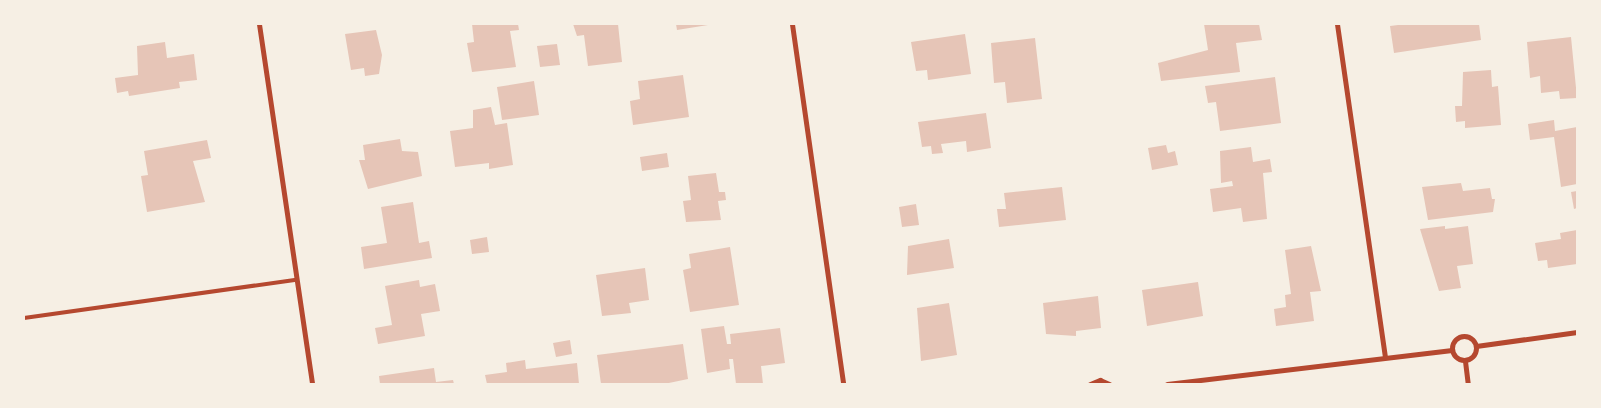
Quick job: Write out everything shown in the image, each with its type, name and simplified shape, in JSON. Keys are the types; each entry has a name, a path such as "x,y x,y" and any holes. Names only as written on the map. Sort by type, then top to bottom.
{"street":[{"path":"259,24 312,384"},
{"path":"792,24 844,384"},
{"path":"1337,24 1386,357"},
{"path":"1452,350 1456,339 1463,336 1476,346 1577,332"},
{"path":"1465,361 1474,356 1476,346"},
{"path":"1166,384 1452,350 1465,361 1468,384"},
{"path":"1090,384 1100,380 1109,384"}],"lane":[{"path":"24,318 296,280"}],"building":[{"path":"472,24 518,24 519,30 510,31 516,67 472,72 467,43 474,42"},
{"path":"573,24 618,24 622,62 588,66 584,35 577,36"},
{"path":"676,24 708,24 708,25 677,30"},
{"path":"1204,24 1259,24 1262,40 1236,43 1240,72 1161,81 1158,63 1208,50"},
{"path":"1406,24 1479,24 1481,40 1394,53 1390,26"},
{"path":"376,30 382,55 379,74 365,76 364,68 351,70 345,34"},
{"path":"965,34 971,74 928,80 927,70 916,71 911,42"},
{"path":"1571,37 1577,98 1560,99 1559,91 1541,93 1540,76 1530,78 1527,42"},
{"path":"1035,38 1042,99 1007,103 1005,82 994,83 991,43"},
{"path":"165,42 167,58 194,54 197,80 179,82 180,88 129,96 128,91 117,93 115,78 138,75 137,46"},
{"path":"557,44 560,65 540,67 537,46"},
{"path":"1491,70 1492,87 1498,86 1501,125 1465,128 1465,121 1456,122 1455,106 1462,106 1463,72"},
{"path":"683,75 689,117 633,125 630,101 640,99 638,81"},
{"path":"1275,77 1281,123 1220,131 1216,102 1208,103 1205,86"},
{"path":"534,81 539,115 502,120 497,87"},
{"path":"491,107 495,125 507,123 513,165 489,169 489,163 455,167 450,131 473,128 473,110"},
{"path":"986,113 991,148 967,152 966,141 941,144 943,153 932,154 931,146 922,147 918,122"},
{"path":"1554,120 1555,131 1577,127 1577,184 1561,187 1554,137 1530,140 1528,124"},
{"path":"400,139 402,151 418,152 422,176 368,189 359,160 365,160 363,145"},
{"path":"207,140 211,158 193,161 205,202 147,212 141,176 148,175 144,151"},
{"path":"1166,145 1168,153 1175,151 1178,165 1152,170 1148,148"},
{"path":"1251,147 1253,162 1270,159 1272,172 1263,173 1267,219 1243,222 1241,208 1213,212 1210,189 1233,186 1232,181 1221,183 1220,151"},
{"path":"667,153 669,167 642,171 640,157"},
{"path":"716,173 719,192 725,192 726,200 718,201 721,220 686,222 683,201 691,200 688,176"},
{"path":"1461,183 1463,191 1490,188 1492,199 1495,199 1493,212 1428,220 1422,187"},
{"path":"1062,187 1066,220 999,227 997,209 1006,209 1004,193"},
{"path":"1577,191 1577,208 1574,209 1571,192"},
{"path":"413,202 419,243 429,241 432,258 364,269 361,247 387,243 381,207"},
{"path":"916,204 919,225 902,227 899,207"},
{"path":"1445,226 1445,229 1468,226 1473,264 1457,266 1461,288 1439,291 1420,229"},
{"path":"1577,230 1577,264 1548,268 1547,260 1538,261 1535,243 1561,239 1560,233"},
{"path":"487,237 489,252 472,254 470,240"},
{"path":"949,239 954,268 907,275 908,246"},
{"path":"1311,246 1321,291 1310,292 1314,321 1276,326 1274,309 1286,307 1285,295 1291,294 1285,250"},
{"path":"730,247 739,305 690,312 683,270 691,268 689,254"},
{"path":"645,268 649,300 629,303 631,313 602,316 596,275"},
{"path":"419,280 420,287 435,284 440,311 421,314 425,336 378,344 375,328 392,325 385,286"},
{"path":"1198,282 1203,316 1147,326 1142,290"},
{"path":"1098,296 1101,328 1076,331 1076,336 1046,334 1043,303"},
{"path":"949,303 957,355 921,361 917,308"},
{"path":"724,326 727,344 731,344 730,334 780,328 785,363 761,366 763,384 736,384 733,359 729,359 730,369 707,373 701,329"},
{"path":"570,340 572,354 556,357 553,343"},
{"path":"683,344 688,379 664,384 601,384 597,355"},
{"path":"525,360 526,369 577,363 579,384 487,384 485,375 507,372 506,363"},
{"path":"434,368 436,382 453,380 454,384 380,384 379,376"}]}
